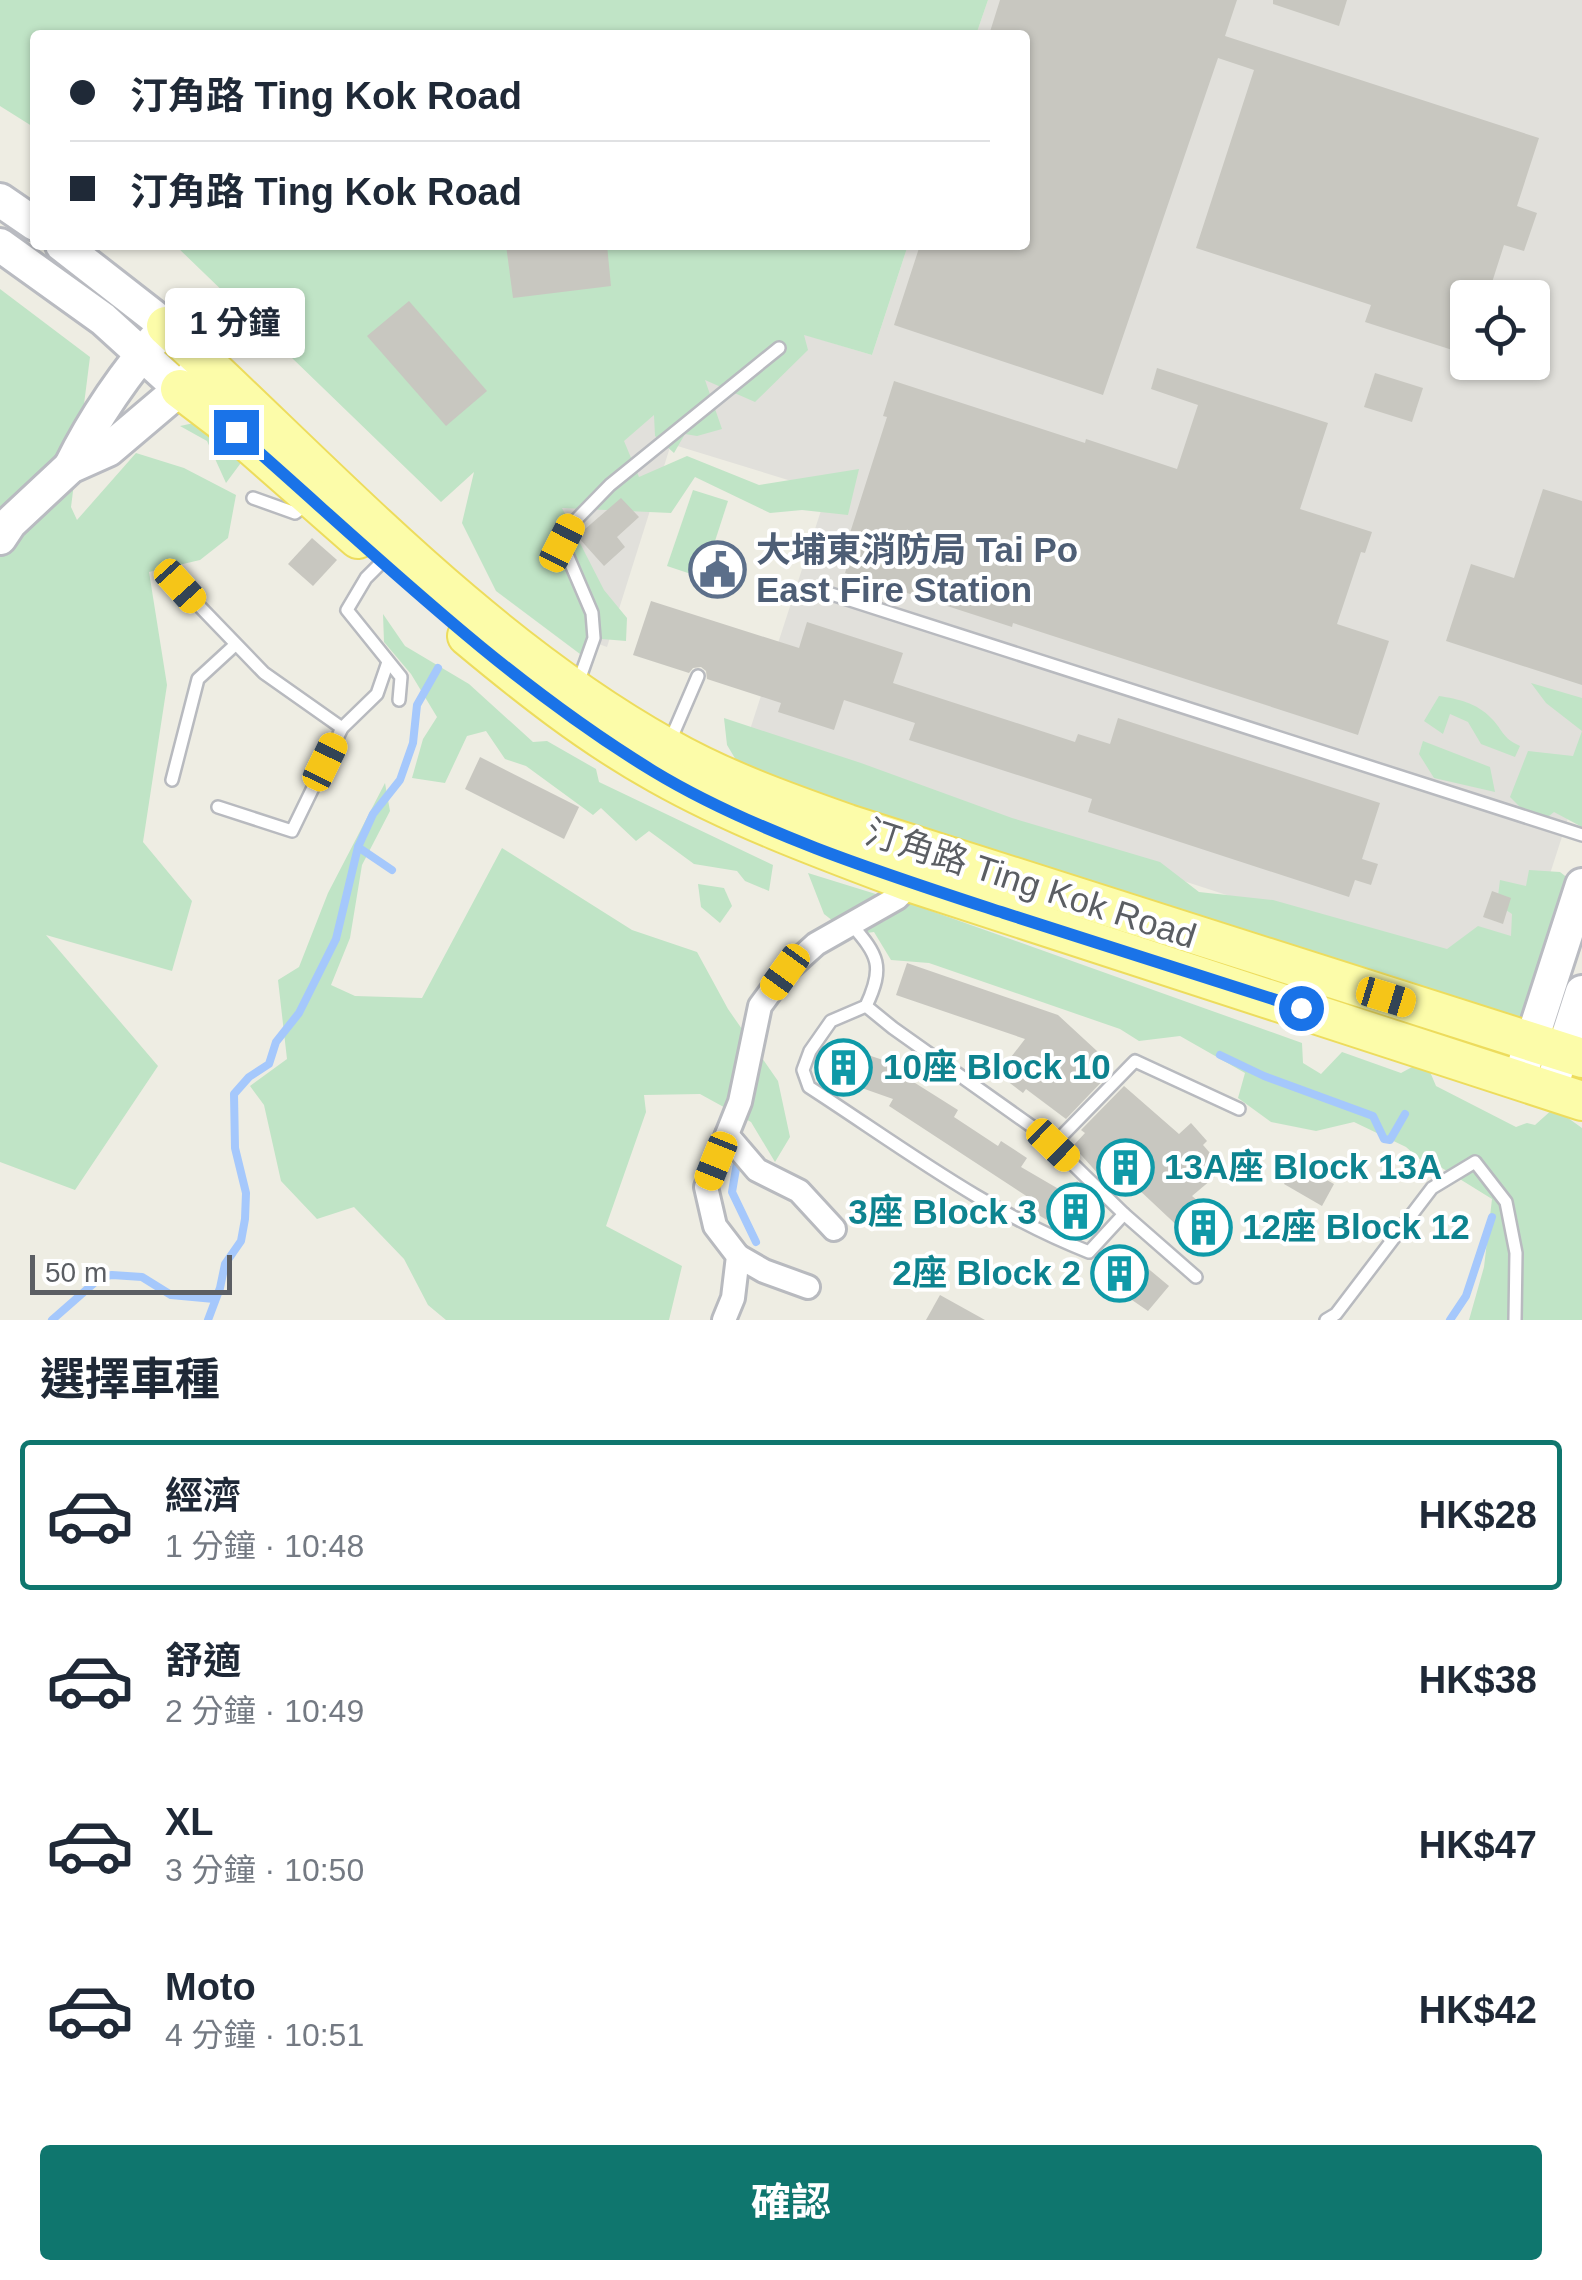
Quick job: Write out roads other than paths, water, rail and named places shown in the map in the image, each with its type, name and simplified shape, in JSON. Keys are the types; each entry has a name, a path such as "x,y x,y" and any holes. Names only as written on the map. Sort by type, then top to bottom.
{"main road":[{"name":"汀角路 Ting Kok Road","path":"166,326 193,375 236,432 499,663 569,700 750,818 912,883 1550,1090"},
{"name":"汀角路 Ting Kok Road","path":"193,375 401,546 569,700"},
{"name":"汀角路 Ting Kok Road","path":"661,760 848,824 1559,1050"}],"street":[{"path":"0,200 30,221"},
{"name":"汀角路 Ting Kok Road","path":"0,245 103,320 141,355 193,375"},
{"name":"汀角路 Ting Kok Road","path":"68,250 166,326"},
{"path":"70,467 88,431 166,326"},
{"path":"0,538 10,523 70,467 108,450 193,375"},
{"path":"808,1287 764,1271 738,1256 715,1226 706,1187 740,1102 760,1006 805,953 897,898 912,883"},
{"path":"1550,1090 1582,886"},
{"path":"1559,1050 1582,992"},
{"path":"726,1135 757,1170 799,1191 834,1229"},
{"path":"724,1320 732,1298 738,1256"}],"lane":[{"path":"569,700 594,638 592,614 562,543 572,524 610,485 779,348"},
{"path":"253,498 295,512 313,500"},
{"path":"383,562 366,578 347,610 401,677 399,700"},
{"path":"180,586 264,673 342,728"},
{"path":"826,592 1582,834"},
{"path":"172,780 198,679 234,645"},
{"path":"218,807 292,830 342,728 377,694 388,662"},
{"path":"661,760 698,676"},
{"path":"850,924 873,950 879,971 866,1006 831,1021 810,1051 803,1070 809,1087 1002,1212 1056,1240 1089,1252 1124,1214"},
{"path":"866,1006 1053,1145 1196,1276"},
{"path":"1053,1145 1135,1060 1239,1110"},
{"path":"1326,1320 1348,1299 1432,1188 1475,1162 1506,1202 1516,1253 1515,1320"}],"waterway":[{"path":"392,870 358,847 373,814 400,780 413,743 417,705 438,668"},
{"path":"208,1320 225,1264 241,1241 245,1219 246,1193 235,1148 234,1094 249,1077 269,1064 276,1042 299,1013 336,939 358,847"},
{"path":"1220,1055 1264,1076 1373,1116 1384,1139 1390,1140 1405,1114"},
{"path":"738,1157 732,1192 756,1242"},
{"path":"1450,1320 1466,1296 1492,1217"},
{"path":"52,1320 101,1277 112,1275 142,1277 171,1295 214,1299"}],"place":[{"name":"大埔東消防局 Tai Po East Fire Station","path":"717,570"},
{"name":"10座 Block 10","path":"844,1067"},
{"name":"13A座 Block 13A","path":"1125,1167"},
{"name":"3座 Block 3","path":"1076,1212"},
{"name":"12座 Block 12","path":"1203,1227"},
{"name":"2座 Block 2","path":"1120,1273"}]}
